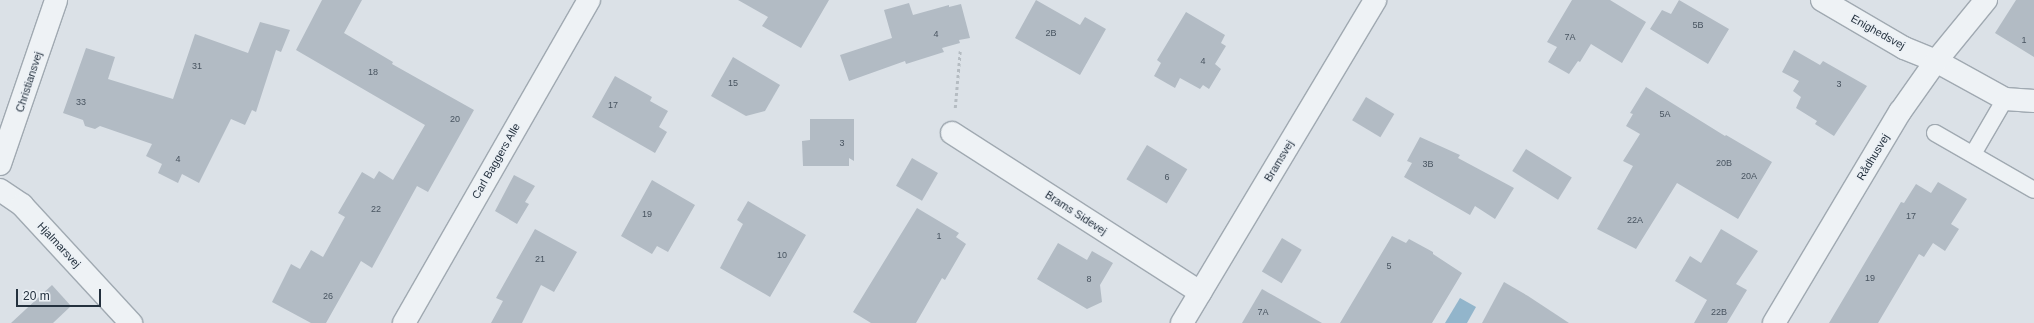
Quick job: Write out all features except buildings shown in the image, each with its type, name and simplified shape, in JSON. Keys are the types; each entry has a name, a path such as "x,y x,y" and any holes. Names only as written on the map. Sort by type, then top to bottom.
{"street":[{"name":"Christiansvej","path":"0,164 56,0"},
{"name":"Carl Baggers Alle","path":"404,323 589,0"},
{"name":"Bramsvej","path":"1182,323 1376,0"},
{"name":"Enighedsvej","path":"1822,0 1904,48 1936,61 2005,99"},
{"name":"Rådhusvej","path":"1774,323 1900,112 1936,61 1986,0"},
{"path":"2005,99 2034,101"},
{"name":"Brams Sidevej","path":"952,133 1200,292"},
{"name":"Hjalmarsvej","path":"0,190 22,205 131,323"}],"lane":[{"path":"1972,154 2005,99"},
{"path":"1935,133 2034,190"}],"path":[{"path":"952,133 960,51"}],"water":[{"path":"1460,298 1476,307 1467,323 1445,323"}]}
